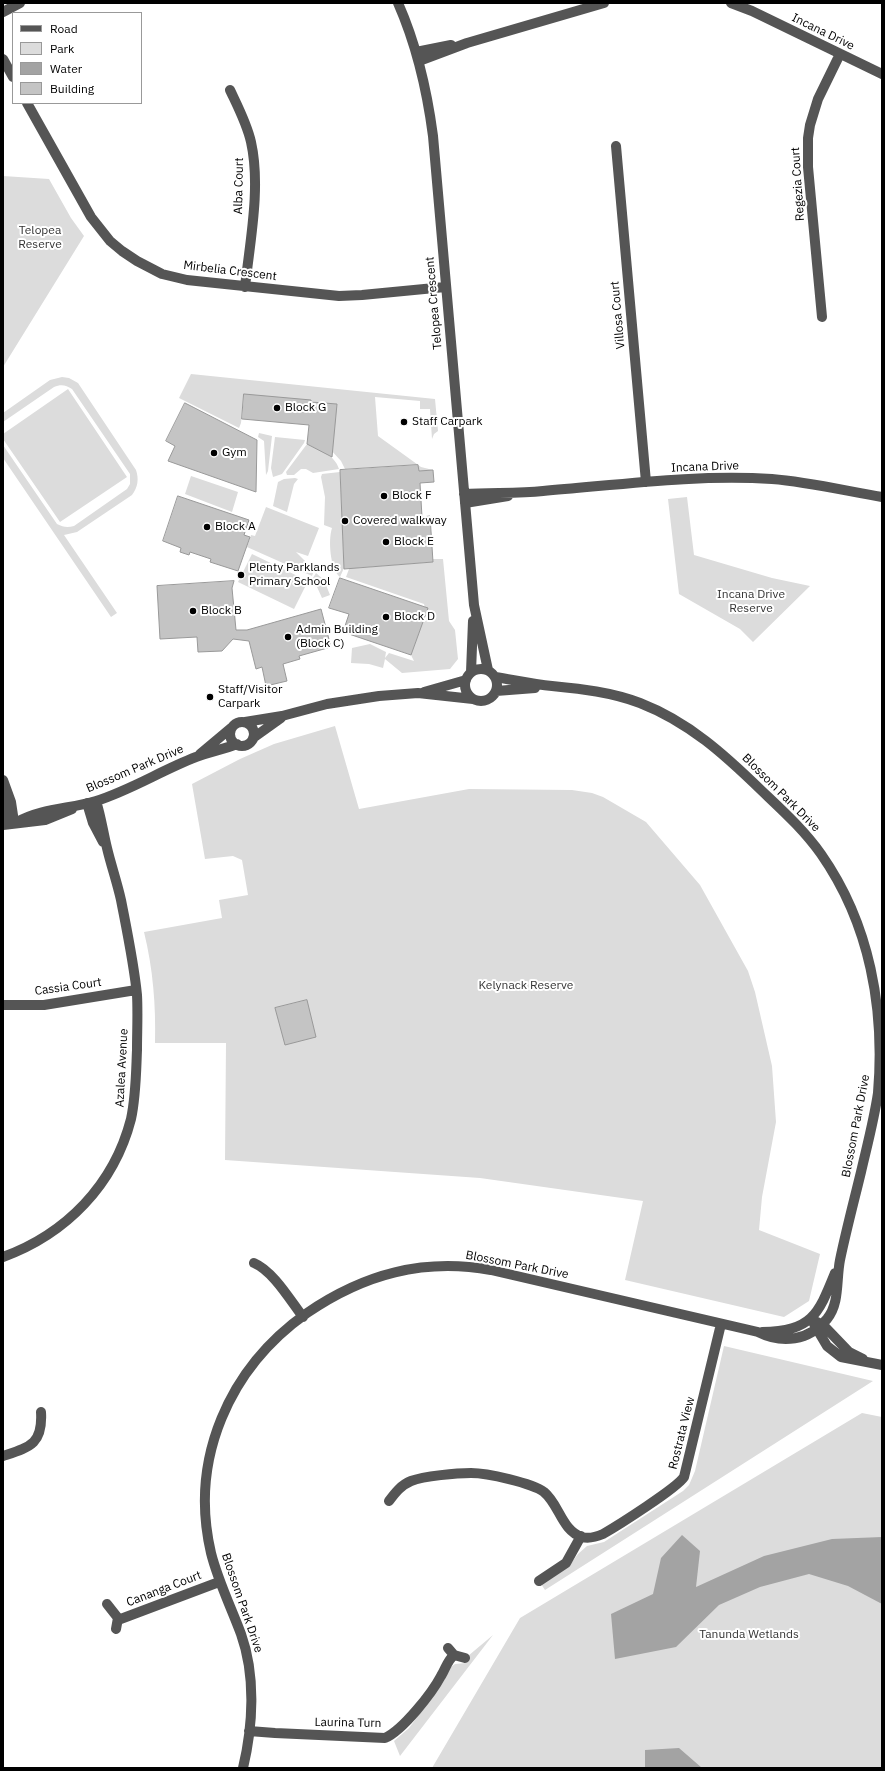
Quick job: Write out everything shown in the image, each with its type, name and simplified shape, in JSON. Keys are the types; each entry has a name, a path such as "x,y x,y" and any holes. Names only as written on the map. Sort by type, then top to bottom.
{"street":[{"path":"3,12 20,3"},
{"name":"Telopea Crescent","path":"398,3 418,57 426,88 433,136 474,605 469,676"},
{"path":"418,57 588,5 604,3"},
{"name":"Incana Drive","path":"732,3 752,11 882,74"},
{"name":"Regezia Court","path":"822,317 808,167 808,138 811,119 818,100 840,54"},
{"path":"3,59 12,75"},
{"name":"Alba Court","path":"230,90 250,140 254,167 254,196 245,287"},
{"name":"Mirbelia Crescent","path":"28,104 91,217 101,231 122,251 150,269 187,280 245,287 349,296 446,287"},
{"name":"Villosa Court","path":"616,146 646,482"},
{"name":"Incana Drive","path":"465,499 646,482 703,479 772,479 882,497"},
{"name":"Telopea Crescent","path":"474,605 491,674"},
{"path":"282,716 253,738 247,745 237,744 230,736 231,728 237,723 282,716 298,711 346,701 418,693 469,676 479,669 491,674 497,682 496,691 493,695 484,700 418,693"},
{"name":"Blossom Park Drive","path":"244,1768 249,1730 250,1679 242,1635 219,1582 207,1534 205,1515 207,1474 214,1440 228,1402 249,1369 275,1339 302,1316 342,1292 380,1276 415,1268 457,1266 474,1267 512,1275 758,1332 769,1338 789,1340 803,1336 819,1327 828,1318 836,1301 840,1263 874,1113 880,1065 881,1038 875,977 860,928 843,891 808,837 754,783 708,741 675,719 640,704 601,692 551,686 491,674"},
{"path":"469,676 466,691 473,699"},
{"name":"Blossom Park Drive","path":"496,691 551,686"},
{"path":"245,722 251,726 254,734 253,738"},
{"name":"Blossom Park Drive","path":"197,757 231,728"},
{"name":"Blossom Park Drive","path":"10,823 29,815 89,803 130,787 197,757 237,744"},
{"path":"3,780 11,802 10,823"},
{"path":"3,801 10,823"},
{"name":"Azalea Avenue","path":"3,1257 22,1250 40,1240 70,1218 87,1202 101,1184 120,1151 131,1118 136,1084 136,990 115,872 107,849 93,823 89,803"},
{"name":"Cassia Court","path":"3,1005 44,1005 136,990"},
{"path":"254,1263 261,1266 268,1273 302,1316"},
{"name":"Blossom Park Drive","path":"758,1332 790,1329 801,1325 812,1318 820,1309 840,1263"},
{"path":"812,1318 819,1327 827,1346 841,1358 866,1361 882,1365"},
{"name":"Rostrata View","path":"581,1536 588,1538 602,1534 672,1489 682,1480 690,1459 721,1324"},
{"path":"3,1456 26,1448 36,1440 41,1431 41,1412"},
{"path":"389,1501 402,1486 417,1479 464,1473 485,1474 531,1485 539,1489 550,1498 572,1531 581,1536 566,1563 539,1581"},
{"name":"Cananga Court","path":"107,1604 116,1614 117,1624 219,1582"},
{"name":"Laurina Turn","path":"249,1730 275,1733 385,1738 392,1735 403,1726 436,1684 447,1663 451,1651 465,1658"}],"green space":[{"name":"Telopea Reserve","path":"3,176 49,179 71,218 84,236 3,367"},
{"path":"191,374 435,399 438,431 434,434 432,439 430,409 420,409 420,401 375,397 378,436 421,467 433,470 419,471 418,465 345,469 341,461 330,449 337,404 244,395 241,423 239,428 179,398"},
{"path":"62,377 69,378 78,383 137,473 137,486 132,495 77,532 64,535 117,613 111,617 3,458 3,445 57,524 63,526 74,526 127,489 130,484 130,474 72,389 61,385 54,387 3,422 3,413 50,380"},
{"path":"68,389 127,477 60,522 3,439 3,434"},
{"path":"259,433 272,436 268,471 266,475 264,441 258,437"},
{"path":"275,437 305,440 282,474 273,477 271,468"},
{"path":"307,444 330,456 337,464 339,469 313,473 306,469 301,469 294,475 287,475 286,472"},
{"path":"340,472 344,568 340,577 334,568 332,561 330,540 332,528 324,525 325,497 321,477 322,474"},
{"path":"191,476 238,492 232,512 185,494"},
{"path":"284,479 298,479 294,484 287,512 273,506 278,482"},
{"name":"Incana Drive Reserve","path":"687,497 694,555 772,578 810,586 753,642 740,629 679,594 668,499"},
{"path":"266,507 319,528 308,556 296,552 314,570 312,576 247,547 251,535 255,536"},
{"path":"348,549 359,568 433,562 433,559 443,559 449,621 455,630 458,659 450,669 402,673 385,659 383,668 369,664 351,663 352,648 370,644 386,652 385,658 389,653 414,661 411,655 423,621 426,621 427,615 424,604 346,577 349,569"},
{"path":"252,554 308,581 294,609 238,582"},
{"path":"316,573 324,580 330,595 322,598 313,578"},
{"name":"Kelynack Reserve","path":"335,726 359,809 469,789 572,790 592,793 603,797 646,822 700,885 748,971 755,992 772,1066 776,1122 762,1197 759,1230 820,1254 809,1301 784,1317 625,1280 643,1201 480,1178 225,1160 226,1043 155,1043 153,987 150,960 144,932 222,918 219,900 248,895 242,860 233,856 205,859 192,784 240,759 274,744"},
{"path":"724,1346 873,1381 545,1590 541,1584 569,1566 578,1554 587,1546 604,1542 683,1491 689,1485 695,1471"},
{"name":"Tanunda Wetlands","path":"862,1413 882,1417 882,1768 432,1768 520,1618"},
{"path":"493,1635 400,1756 394,1741 409,1728 442,1684 451,1667 455,1664 466,1663 468,1656"}],"water":[{"path":"682,1535 700,1551 696,1587 764,1556 832,1539 882,1537 882,1604 848,1586 809,1574 760,1587 719,1605 676,1647 615,1659 611,1614 653,1594 661,1558"},
{"path":"679,1748 702,1768 645,1768 645,1750"}],"building":[{"path":"244,394 337,404 332,457 307,444 309,425 242,419"},
{"name":"Gym","path":"185,403 257,440 256,492 168,461 175,446 166,441"},
{"path":"418,465 419,471 433,470 434,482 420,483 422,517 430,516 433,562 344,569 340,470"},
{"name":"Block A","path":"178,496 249,520 244,535 250,537 238,571 210,562 211,559 190,552 189,555 180,552 181,548 163,541"},
{"name":"Block D","path":"340,578 428,608 411,655 343,632 349,614 329,608"},
{"path":"234,581 232,588 236,630 247,630 321,609 331,647 299,656 300,659 283,664 287,681 266,686 262,667 256,669 249,641 233,639 222,651 198,652 197,637 160,639 157,586"},
{"path":"307,1000 316,1037 285,1045 275,1008"}],"place":[{"name":"Block G","path":"277,408"},
{"name":"Staff Carpark","path":"404,422"},
{"name":"Gym","path":"214,453"},
{"name":"Block F","path":"384,496"},
{"name":"Covered walkway","path":"345,521"},
{"name":"Block A","path":"207,527"},
{"name":"Block E","path":"386,542"},
{"name":"Plenty Parklands Primary School","path":"241,575"},
{"name":"Block B","path":"193,611"},
{"name":"Block D","path":"386,617"},
{"name":"Admin Building (Block C)","path":"288,637"},
{"name":"Staff/Visitor Carpark","path":"210,697"}]}
